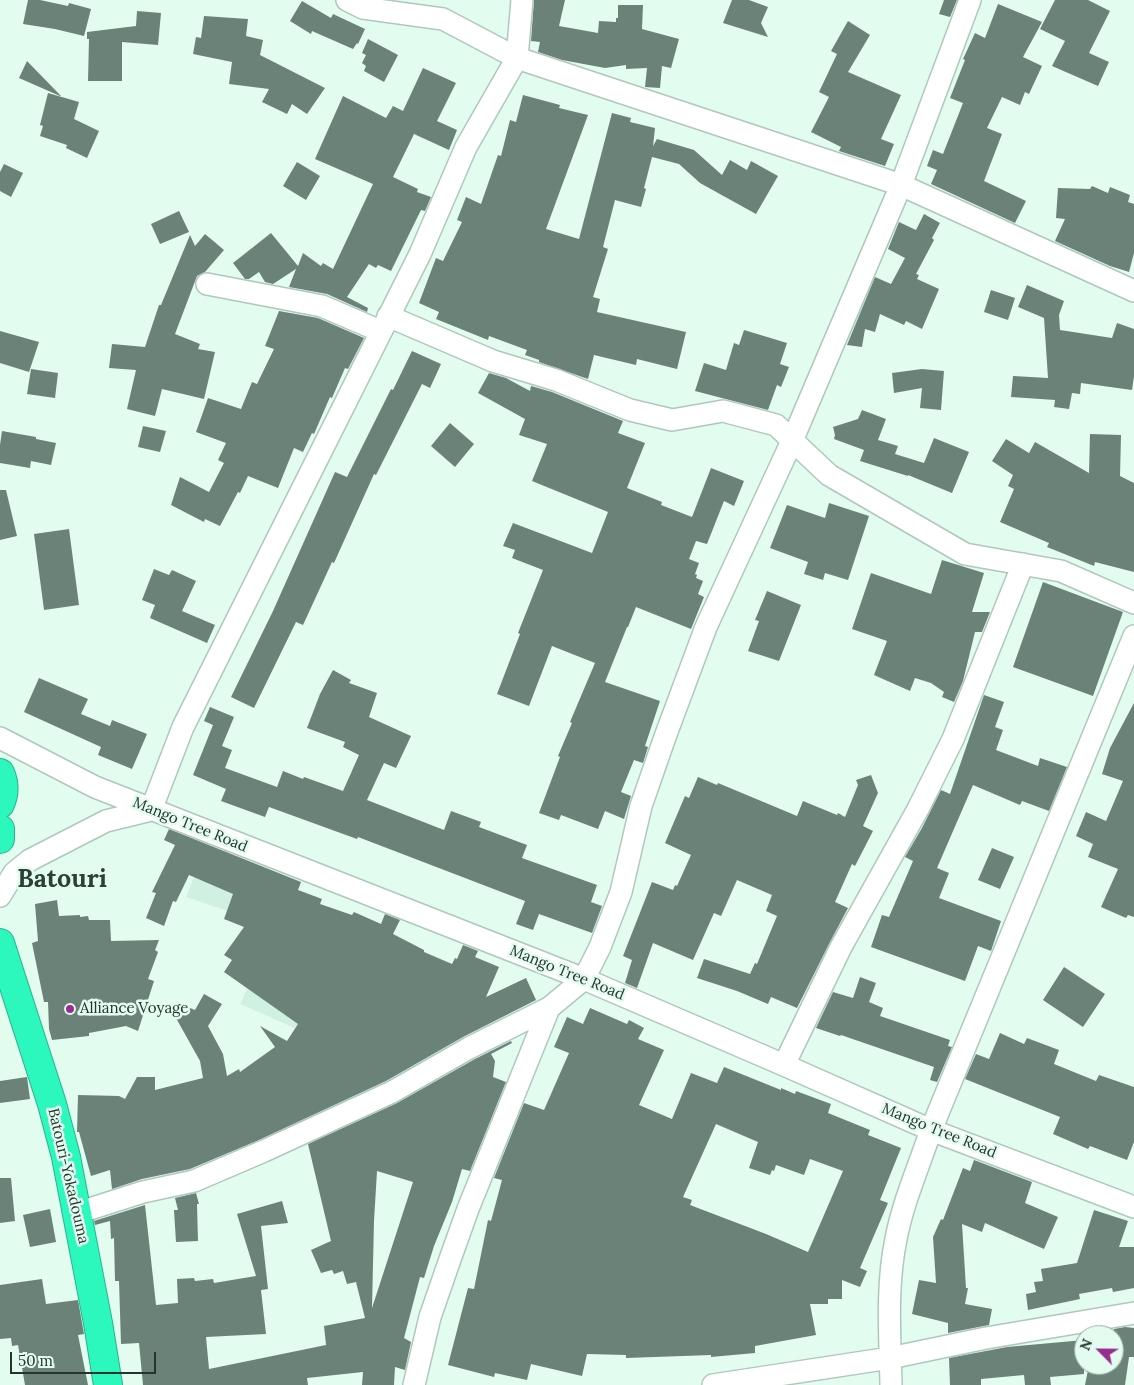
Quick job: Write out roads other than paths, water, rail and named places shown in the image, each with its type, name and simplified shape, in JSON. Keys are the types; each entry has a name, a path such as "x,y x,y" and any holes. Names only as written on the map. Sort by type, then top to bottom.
{"highway":[{"path":"0,773 4,781 4,792 0,804"},
{"path":"0,829 0,839"},
{"name":"Batouri-Yokadouma","path":"0,943 52,1104 66,1157 108,1385"}],"street":[{"path":"347,0 364,8 443,19 517,58 901,185 1134,291"},
{"path":"0,896 14,872 30,860 106,821 151,810 183,727 420,254 466,147 517,58 522,0"},
{"path":"77,1214 143,1192 194,1181 392,1092 469,1048 549,1008 584,980 600,947 621,892 642,806 665,736 706,627 792,441 901,185 970,0"},
{"path":"207,284 322,306 384,324 556,380 630,410 672,420 723,411 776,425 829,475 964,554 1061,571 1134,603"},
{"path":"784,1065 841,947 918,809 953,739 1023,564"},
{"path":"891,1385 889,1309 896,1240 902,1211 931,1130 1134,636"},
{"name":"Mango Tree Road","path":"0,738 95,787 584,980 931,1130 1134,1207"},
{"path":"414,1385 430,1318 468,1209 549,1008"},
{"path":"713,1385 890,1358 986,1338 1134,1313"}],"place":[{"name":"Alliance Voyage","path":"70,1009"}],"district":[{"name":"Batouri","path":"62,880"}]}
